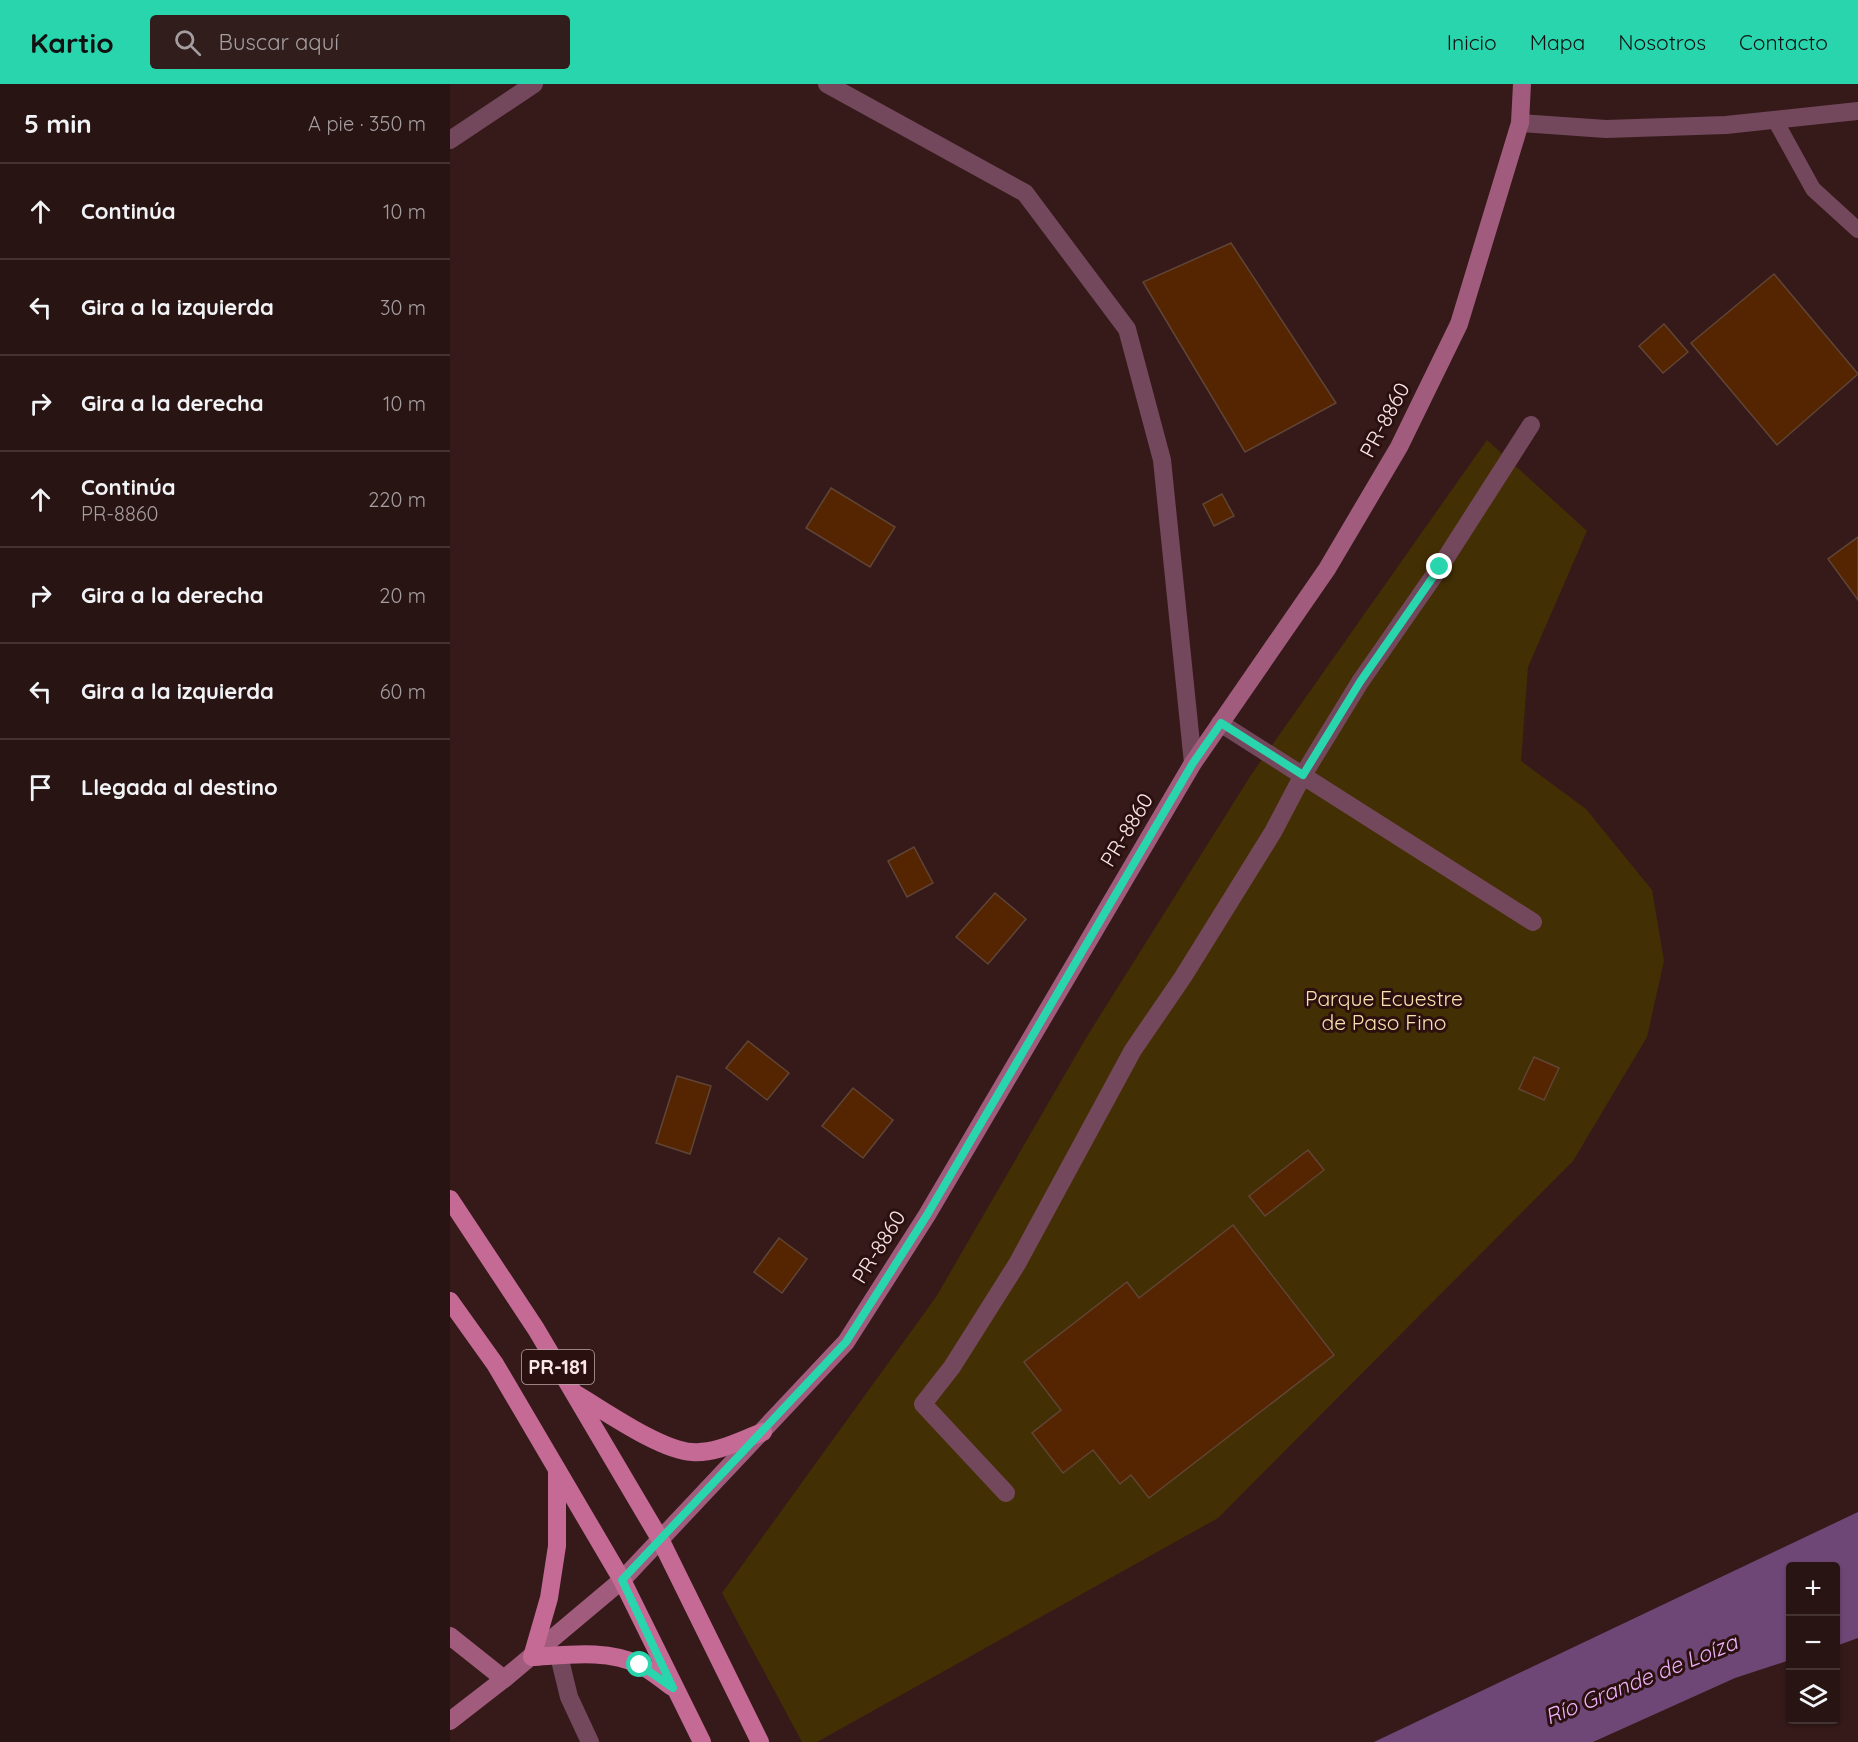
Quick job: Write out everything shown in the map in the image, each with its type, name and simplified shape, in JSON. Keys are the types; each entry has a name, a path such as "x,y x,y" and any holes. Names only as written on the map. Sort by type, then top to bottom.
{"main road":[{"name":"PR-181","path":"450,1199 536,1329 660,1539 760,1742"},
{"name":"PR-181","path":"450,1301 495,1364 622,1580 673,1688 699,1736"},
{"path":"573,1393 668,1446 692,1452 714,1450 763,1432"},
{"path":"557,1470 557,1546 549,1598 532,1657 596,1654 640,1665 673,1688"}],"street":[{"path":"450,140 534,84"},
{"path":"827,84 1025,193 1127,329 1162,460 1193,763"},
{"name":"PR-8860","path":"450,1721 532,1657 622,1580 846,1342 927,1215 1193,763 1327,569 1399,447 1459,324 1520,123 1522,84"},
{"path":"1520,123 1606,129 1726,125 1858,111"},
{"path":"1006,1493 923,1404 952,1367 1017,1264 1133,1050 1183,977 1267,842 1303,775 1360,682 1440,567 1531,424"},
{"path":"1221,723 1533,922"},
{"path":"450,1636 504,1679"},
{"path":"559,1656 569,1697 590,1742"}],"lane":[{"path":"1774,120 1812,189 1858,230"}],"green space":[{"name":"Parque Ecuestre de Paso Fino","path":"1487,440 1587,531 1528,667 1521,761 1586,809 1652,890 1664,961 1647,1037 1573,1161 1218,1518 817,1742 802,1742 722,1593 936,1297 1086,1038 1251,775"}],"water":[{"name":"Río Grande de Loíza","path":"1858,1512 1858,1638 1840,1645 1840,1562 1786,1562 1786,1661 1735,1678 1593,1742 1374,1742"}],"building":[{"path":"1231,243 1336,403 1245,452 1143,282"},
{"path":"1774,274 1858,374 1777,445 1691,343"},
{"path":"1664,324 1688,352 1663,373 1639,346"},
{"path":"831,488 895,527 870,567 806,528"},
{"path":"1222,494 1234,516 1214,526 1203,504"},
{"path":"1858,537 1858,600 1828,559"},
{"path":"914,847 933,883 907,897 888,861"},
{"path":"995,893 1026,919 988,964 956,937"},
{"path":"748,1041 789,1073 767,1100 726,1068"},
{"path":"1534,1057 1559,1068 1544,1100 1519,1089"},
{"path":"677,1076 711,1086 690,1154 656,1143"},
{"path":"853,1088 893,1120 863,1158 822,1126"},
{"path":"1308,1150 1324,1170 1265,1216 1249,1196"},
{"path":"1233,1225 1334,1355 1149,1498 1131,1475 1120,1484 1093,1450 1063,1473 1032,1433 1061,1410 1024,1362 1127,1282 1139,1298"},
{"path":"779,1238 807,1259 782,1293 754,1272"}],"route":[{"path":"640,1665 673,1688 622,1580 846,1342 927,1215 1193,763 1221,723 1303,775 1360,682 1440,567"}]}
